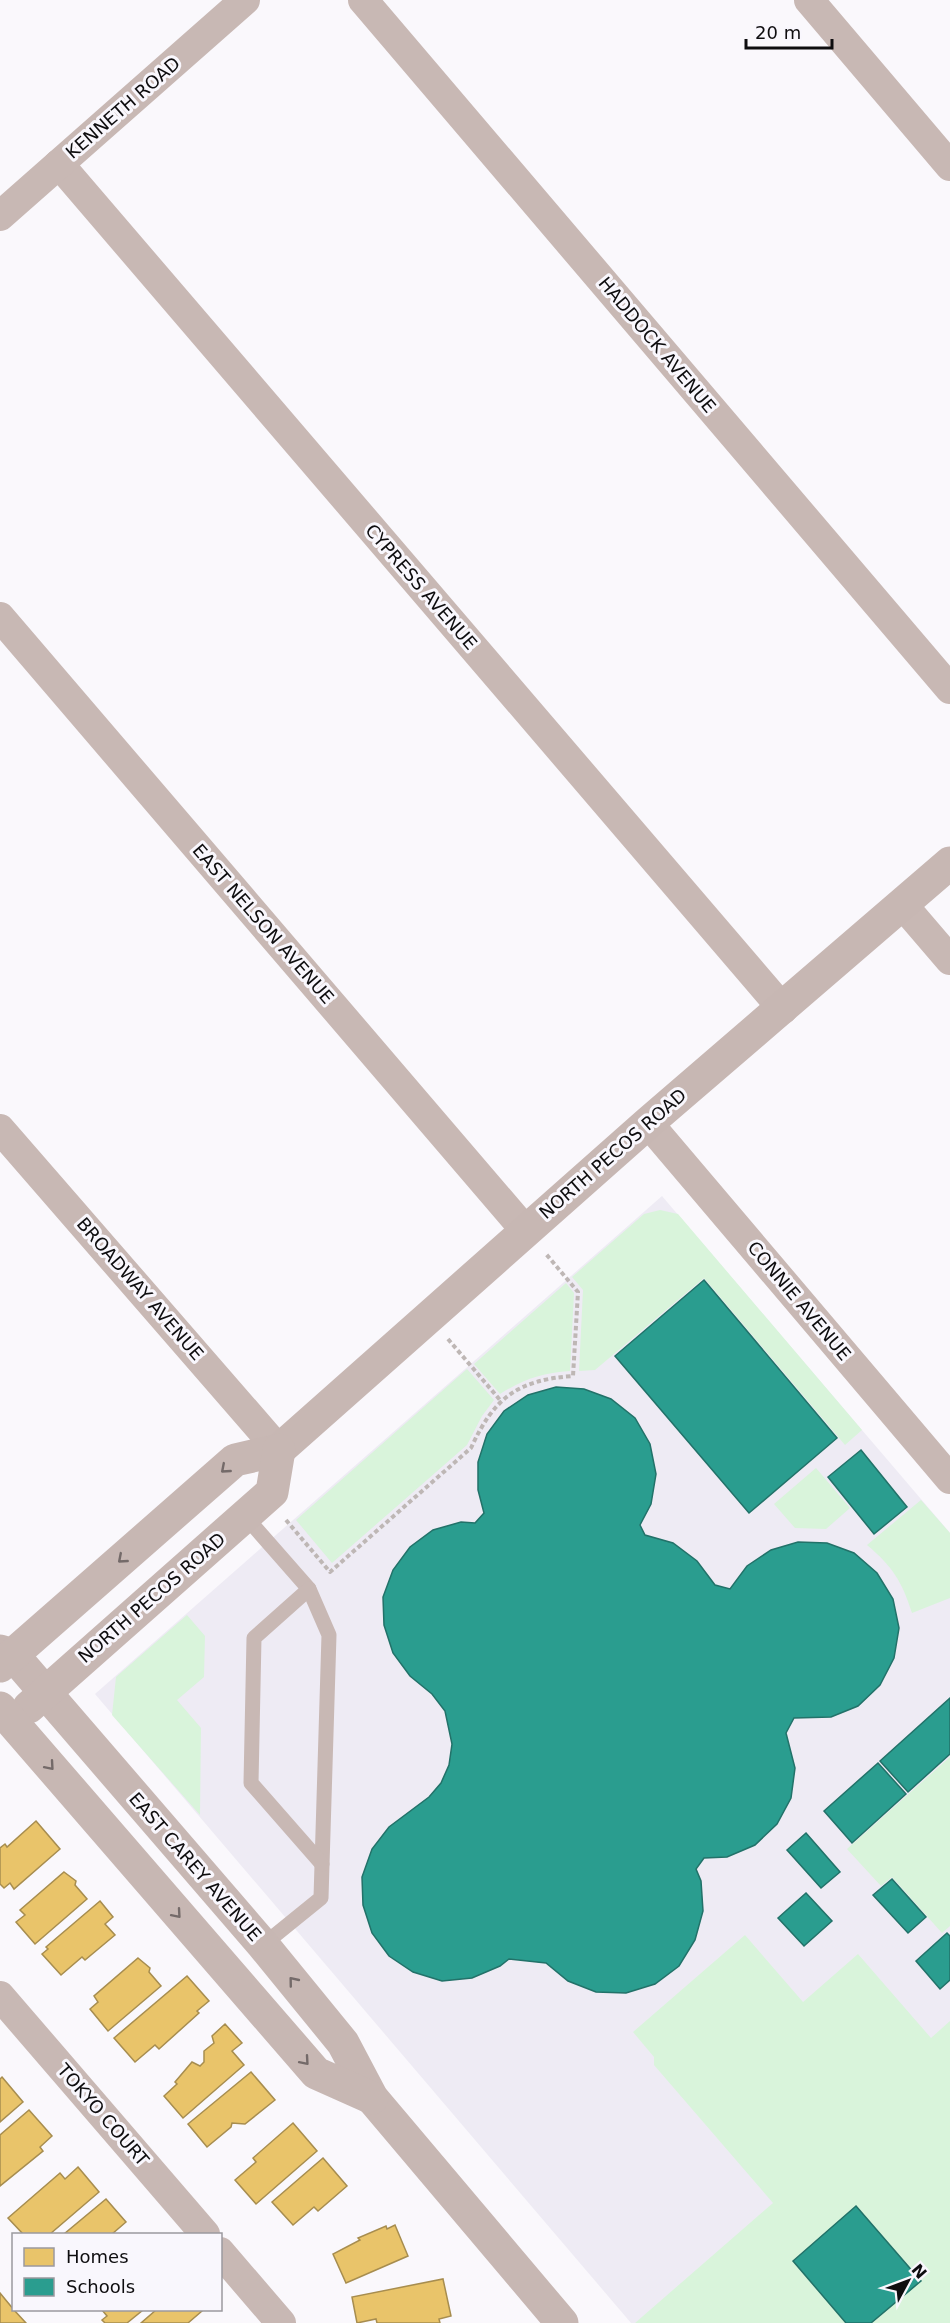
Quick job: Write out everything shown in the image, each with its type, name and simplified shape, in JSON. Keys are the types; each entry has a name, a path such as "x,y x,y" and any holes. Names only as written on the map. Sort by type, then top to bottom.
{"main road":[{"name":"NORTH PECOS ROAD","path":"4,1657 235,1460 279,1450 525,1230 950,863"},
{"name":"NORTH PECOS ROAD","path":"4,1720 45,1693 272,1492 279,1450"},
{"name":"EAST CAREY AVENUE","path":"4,1657 45,1693 263,1945 343,2043 372,2098 562,2323"},
{"name":"EAST CAREY AVENUE","path":"4,1720 316,2073 372,2098"}],"street":[{"name":"KENNETH ROAD","path":"0,216 245,0"},
{"name":"HADDOCK AVENUE","path":"363,0 950,689"},
{"path":"809,0 950,166"},
{"name":"CYPRESS AVENUE","path":"58,164 783,1009"},
{"name":"EAST NELSON AVENUE","path":"0,617 525,1230"},
{"path":"903,904 950,960"},
{"name":"CONNIE AVENUE","path":"648,1123 950,1479"},
{"name":"BROADWAY AVENUE","path":"0,1129 279,1450"},
{"name":"TOKYO COURT","path":"0,1996 203,2233"},
{"path":"222,2254 282,2323"}],"lane":[{"path":"256,1506 309,1589 330,1635 321,1898 263,1945"},
{"path":"309,1589 254,1638 251,1783 322,1864"}],"path":[{"path":"256,1506 330,1572 471,1448 484,1420 500,1400 521,1387 545,1378 573,1376 579,1292 525,1230"},
{"path":"429,1317 500,1400"}],"shaded area":[{"path":"662,1196 950,1533 950,2323 631,2323 95,1694"}],"green space":[{"path":"660,1210 678,1214 862,1430 845,1445 704,1278 595,1370 579,1371 583,1290 572,1277 644,1214"},
{"path":"566,1283 574,1293 570,1371 534,1378 517,1384 500,1394 474,1364"},
{"path":"467,1369 494,1400 482,1416 467,1445 332,1563 296,1520"},
{"path":"816,1468 850,1508 826,1529 795,1528 774,1504"},
{"path":"921,1500 950,1533 950,1598 912,1613 895,1575 867,1545"},
{"path":"187,1615 205,1636 204,1677 177,1700 201,1728 200,1815 112,1715 116,1677"},
{"path":"950,1757 950,1926 942,1933 892,1877 881,1886 847,1849"},
{"path":"745,1935 803,2002 858,1954 931,2038 950,2021 950,2323 635,2323 773,2203 654,2065 654,2057 633,2032"}],"building: Homes":[{"path":"36,1821 60,1849 14,1889 10,1883 4,1888 0,1884 0,1848 5,1844 7,1847"},
{"path":"64,1872 76,1881 75,1885 87,1899 35,1944 16,1922 25,1915 20,1910"},
{"path":"100,1901 113,1917 105,1924 115,1935 85,1960 82,1957 61,1975 42,1954 48,1949 46,1947"},
{"path":"138,1958 150,1968 149,1972 161,1986 108,2031 90,2009 98,2002 94,1996"},
{"path":"187,1976 209,2001 159,2049 155,2045 135,2062 114,2038"},
{"path":"225,2024 242,2043 232,2051 244,2065 183,2118 164,2096 177,2084 175,2082 192,2062 200,2066 204,2062 204,2051 214,2043 212,2036"},
{"path":"251,2072 275,2100 245,2124 232,2123 231,2127 207,2147 188,2124"},
{"path":"2,2077 23,2102 0,2122 0,2079"},
{"path":"29,2110 52,2136 40,2147 43,2151 0,2186 0,2135"},
{"path":"293,2123 317,2151 256,2204 235,2180 256,2162 253,2158"},
{"path":"323,2158 347,2186 318,2211 314,2207 293,2225 272,2202"},
{"path":"78,2167 99,2192 51,2233 22,2233 8,2218 60,2173 65,2179"},
{"path":"106,2199 126,2222 113,2233 65,2233"},
{"path":"395,2225 408,2256 346,2283 333,2254 360,2240 358,2238 386,2226 387,2229"},
{"path":"443,2279 451,2316 439,2319 440,2323 377,2323 376,2319 357,2323 352,2297"},
{"path":"0,2293 12,2308 12,2311 15,2311 26,2323 0,2323"},
{"path":"103,2311 142,2311 127,2323 105,2323 102,2320 107,2316"},
{"path":"155,2311 202,2311 188,2323 141,2323"}],"building: Schools":[{"path":"704,1280 837,1438 749,1513 615,1356"},
{"path":"556,1387 584,1389 611,1399 635,1418 650,1444 656,1474 651,1504 640,1525 645,1535 673,1543 697,1561 715,1585 730,1589 747,1566 771,1550 798,1542 827,1543 854,1553 877,1573 893,1599 899,1628 894,1658 880,1685 858,1706 831,1717 794,1718 786,1733 795,1768 791,1798 777,1824 755,1845 727,1857 704,1858 696,1869 701,1881 703,1911 695,1940 679,1966 655,1984 626,1993 596,1992 568,1981 546,1963 509,1959 500,1966 472,1978 442,1981 413,1972 389,1956 372,1933 363,1905 362,1877 372,1849 389,1827 429,1797 441,1783 449,1765 452,1744 445,1711 432,1694 410,1676 393,1653 384,1625 383,1597 393,1570 410,1547 433,1530 461,1522 475,1523 484,1513 478,1490 478,1462 487,1434 504,1411 528,1395"},
{"path":"861,1450 907,1507 874,1534 828,1477"},
{"path":"950,1698 950,1754 908,1792 880,1761"},
{"path":"878,1763 906,1794 852,1843 824,1811"},
{"path":"806,1833 840,1872 821,1888 787,1850"},
{"path":"892,1879 926,1917 908,1933 873,1895"},
{"path":"806,1893 832,1921 804,1946 778,1918"},
{"path":"947,1933 950,1936 950,1980 940,1989 916,1961"},
{"path":"856,2206 921,2281 871,2323 846,2323 793,2261"}]}
